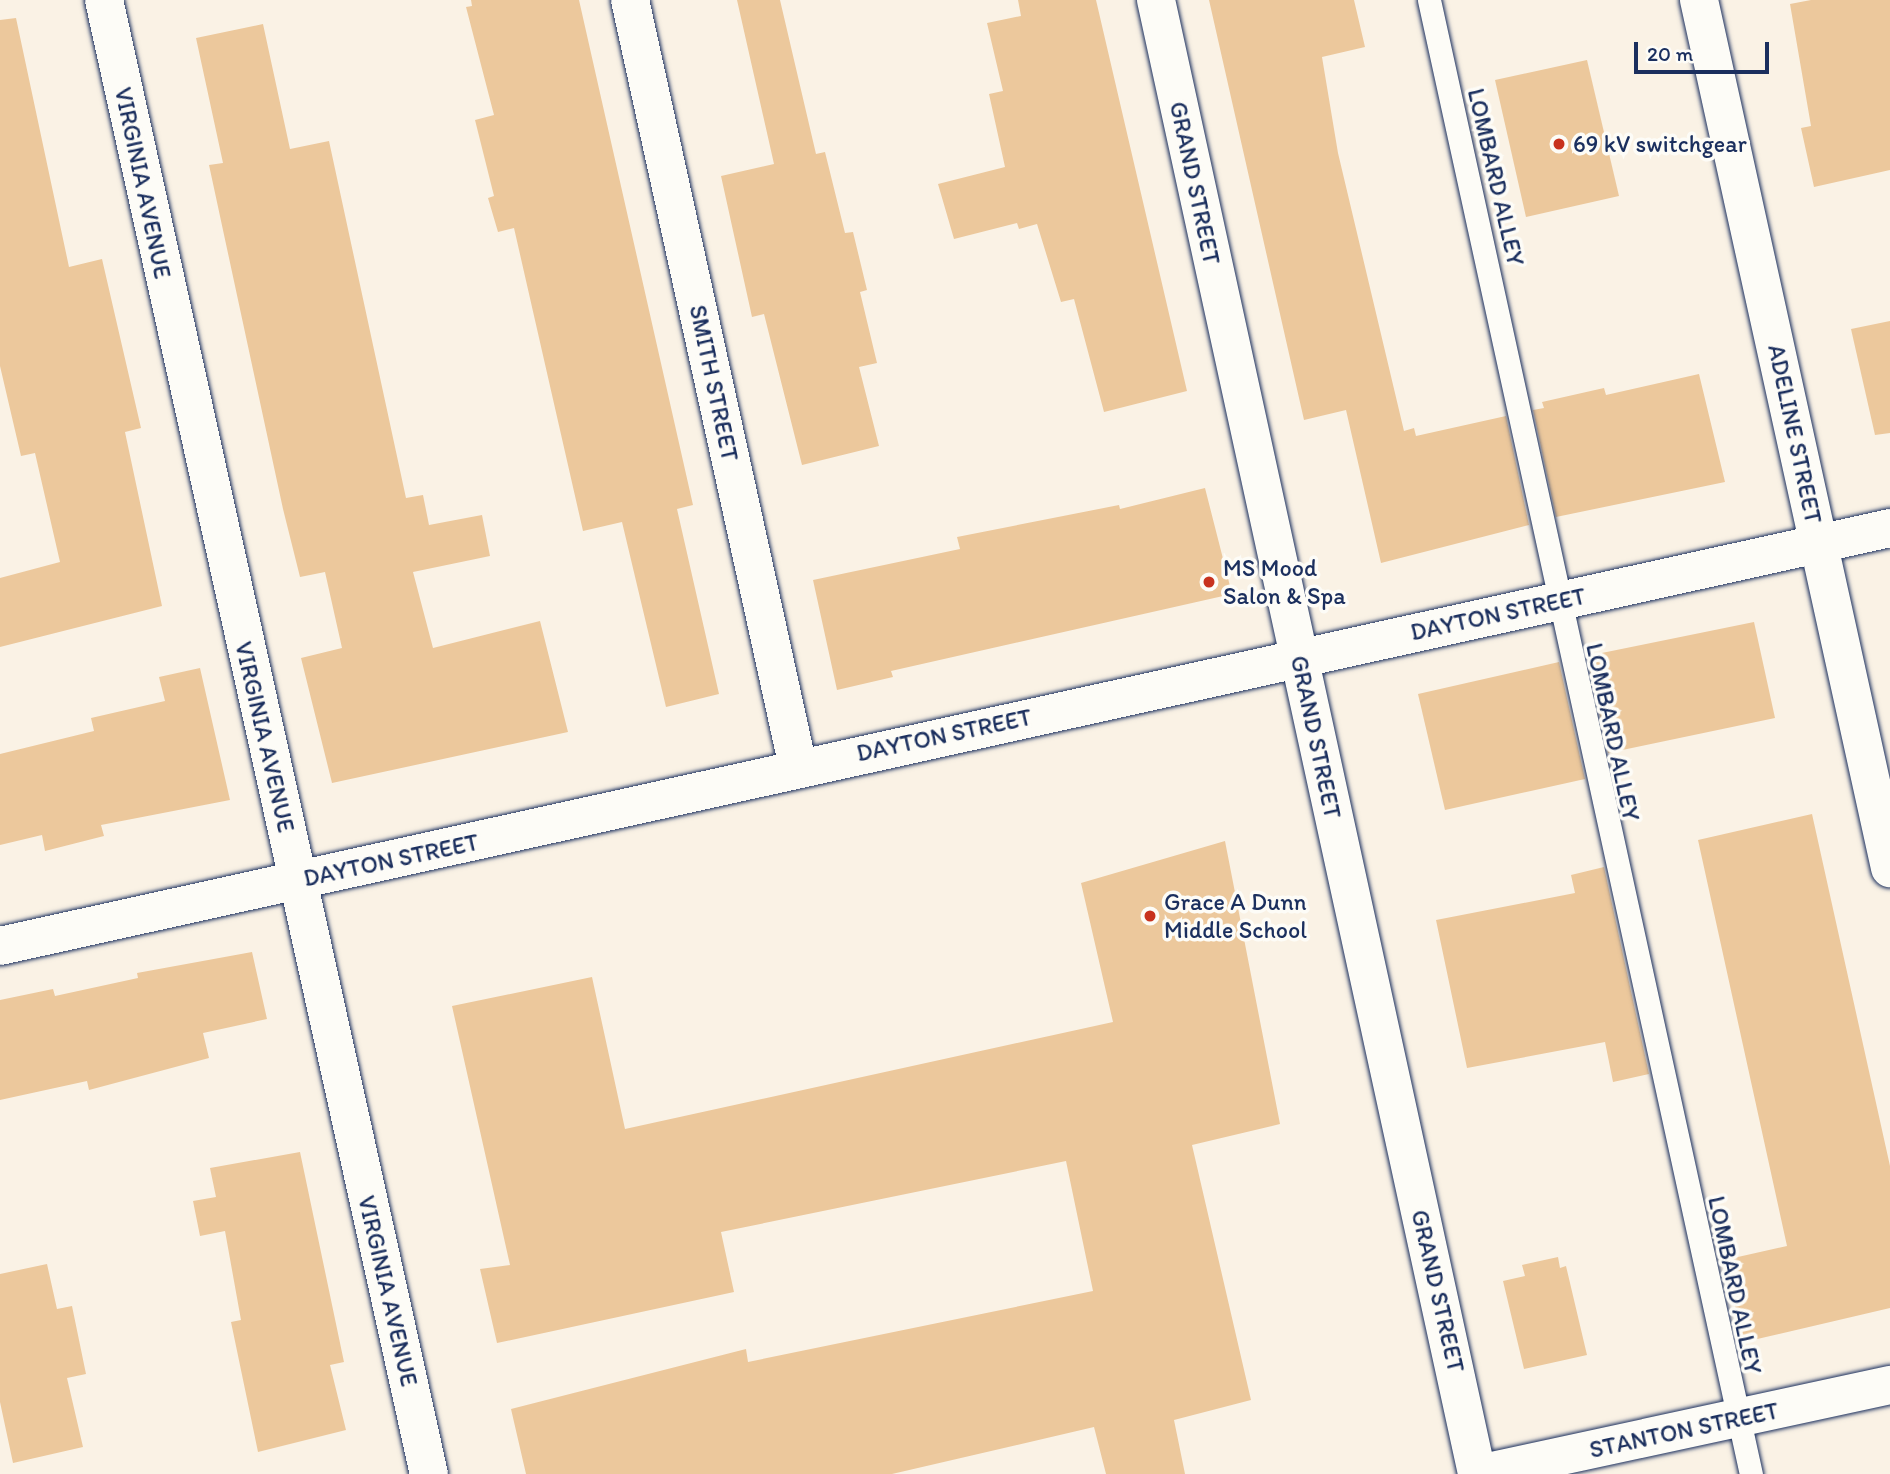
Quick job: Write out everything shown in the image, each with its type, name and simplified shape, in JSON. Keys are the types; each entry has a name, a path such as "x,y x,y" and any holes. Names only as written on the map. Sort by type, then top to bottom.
{"street":[{"name":"VIRGINIA AVENUE","path":"104,0 429,1474"},
{"name":"SMITH STREET","path":"630,0 798,766"},
{"name":"GRAND STREET","path":"1156,0 1477,1474"},
{"name":"ADELINE STREET","path":"1699,0 1890,868"},
{"name":"DAYTON STREET","path":"0,946 798,766 1890,528"},
{"name":"STANTON STREET","path":"1477,1474 1890,1385"}],"lane":[{"name":"LOMBARD ALLEY","path":"1429,0 1552,545 1558,601 1751,1474"}],"building":[{"path":"471,0 579,0 693,505 677,509 719,694 666,707 622,522 583,531 514,228 498,232 488,198 494,196 475,120 494,115 466,7 472,6"},
{"path":"737,0 780,0 816,154 825,152 845,233 853,232 867,290 860,292 877,363 859,367 879,446 802,465 764,314 752,317 721,176 774,164"},
{"path":"1018,0 1096,0 1187,391 1104,412 1074,299 1061,302 1037,224 1019,229 1017,223 954,239 938,184 1005,167 989,94 1003,91 987,23 1021,16"},
{"path":"1209,0 1354,0 1365,47 1322,57 1338,153 1404,431 1414,428 1416,436 1506,416 1529,525 1381,563 1346,410 1304,420"},
{"path":"1811,0 1890,0 1890,170 1814,187 1801,128 1811,126 1790,4"},
{"path":"16,18 69,267 102,259 141,428 125,432 162,606 0,647 0,578 60,562 35,453 21,456 0,366 0,20"},
{"path":"263,24 290,149 329,141 406,498 423,495 429,525 482,515 490,556 413,572 433,648 540,621 568,732 332,783 301,658 342,648 325,572 300,577 283,509 209,165 223,163 196,38"},
{"name":"69 kV switchgear","path":"1587,60 1619,196 1526,217 1495,80"},
{"path":"1890,321 1890,433 1875,435 1851,329"},
{"path":"1699,374 1725,482 1556,517 1533,410 1544,408 1542,402 1604,388 1606,395"},
{"path":"1205,488 1232,594 891,671 893,677 837,690 813,580 960,549 957,537 1119,505 1120,509"},
{"path":"1754,622 1775,718 1608,753 1587,656"},
{"path":"1559,662 1585,779 1445,810 1418,694"},
{"path":"200,668 230,800 101,825 104,836 45,851 42,835 0,845 0,754 94,731 91,718 165,701 159,677"},
{"path":"1812,814 1890,1166 1890,1308 1740,1343 1729,1259 1787,1246 1698,840"},
{"path":"1225,841 1280,1124 1192,1145 1251,1400 1174,1420 1185,1474 1106,1474 1094,1427 892,1474 526,1474 511,1409 746,1349 748,1362 1093,1291 1066,1161 721,1232 734,1292 497,1343 480,1269 510,1265 452,1006 592,977 625,1129 1113,1022 1081,883"},
{"path":"1604,867 1649,1074 1613,1082 1605,1042 1467,1068 1436,920 1575,893 1571,875"},
{"path":"252,952 267,1019 203,1033 209,1058 89,1090 87,1081 0,1100 0,1000 53,989 55,996 138,978 137,973"},
{"path":"300,1152 344,1362 330,1365 346,1430 258,1452 231,1322 241,1320 225,1231 200,1236 193,1201 216,1197 210,1168"},
{"path":"1558,1257 1560,1268 1566,1266 1587,1355 1524,1369 1503,1281 1525,1276 1522,1265"},
{"path":"47,1264 57,1309 72,1306 86,1374 67,1378 83,1447 13,1463 0,1402 0,1274"}],"place":[{"name":"69 kV switchgear","path":"1559,144"},
{"name":"MS Mood Salon & Spa","path":"1209,582"},
{"name":"Grace A Dunn Middle School","path":"1150,916"}]}
